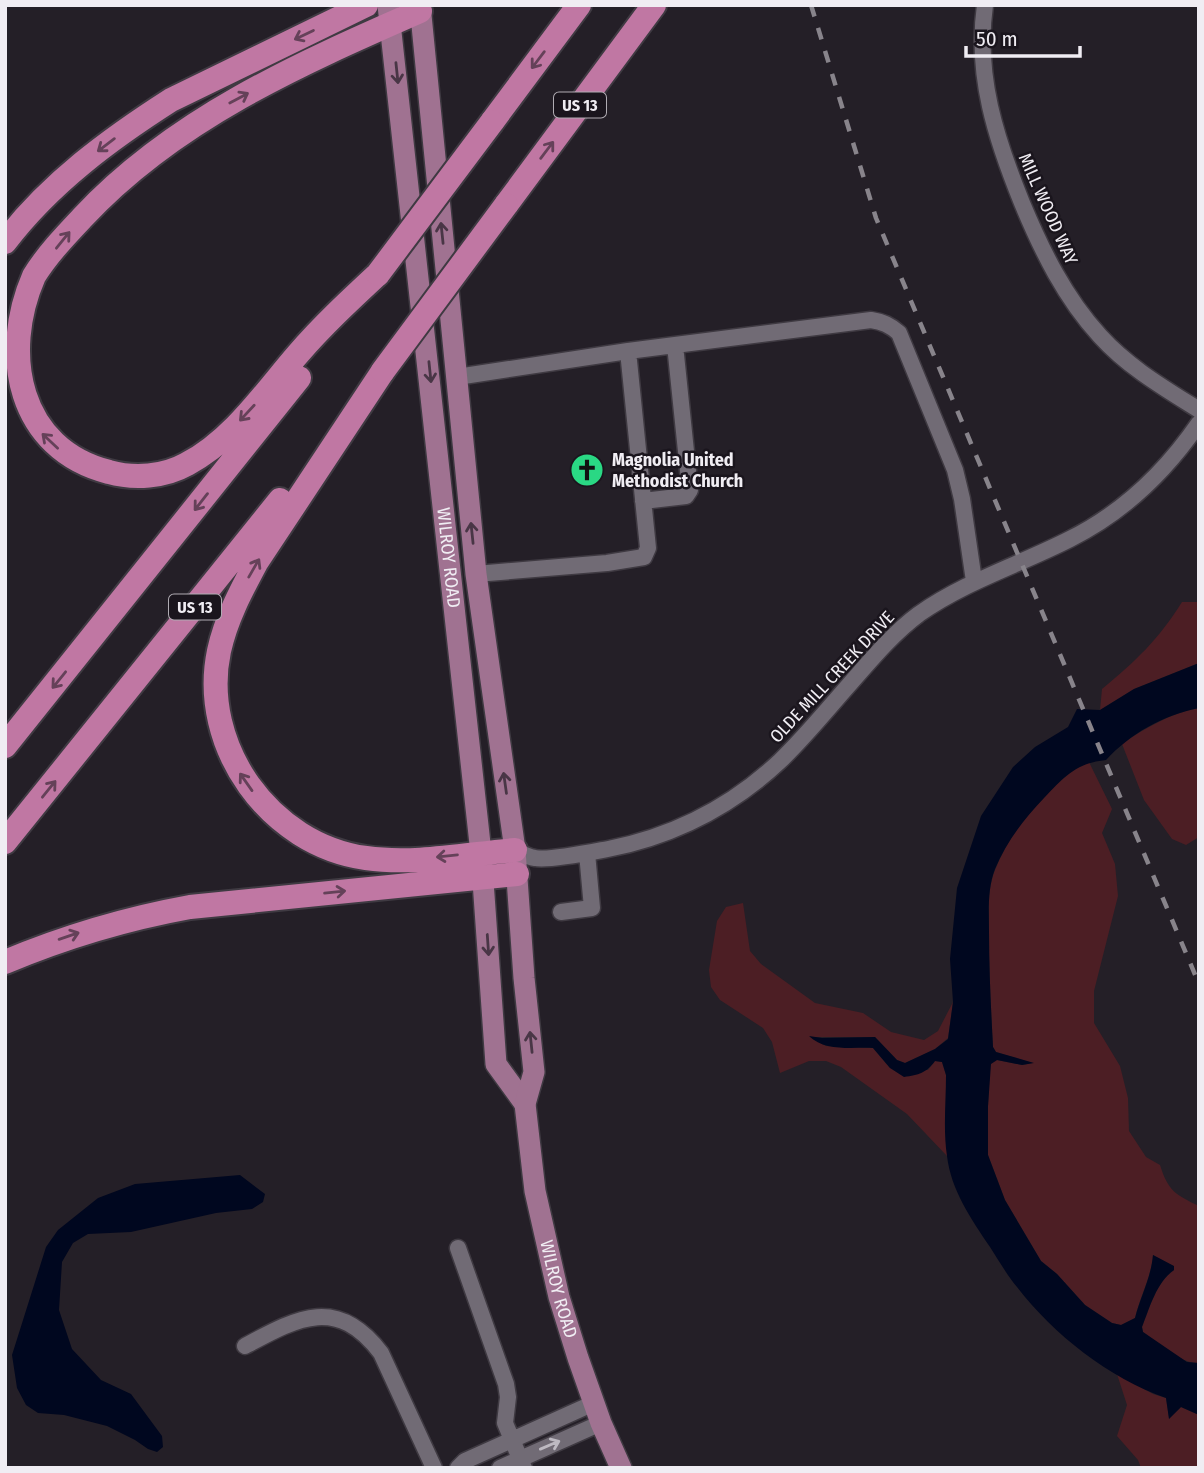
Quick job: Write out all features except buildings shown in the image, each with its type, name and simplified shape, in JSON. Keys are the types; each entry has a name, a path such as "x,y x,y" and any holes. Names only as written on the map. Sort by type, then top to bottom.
{"highway":[{"path":"5,242 23,218 52,189 101,148 145,117 171,100 366,5"},
{"path":"5,746 190,517 378,274 579,5"},
{"name":"US 13","path":"5,842 383,371 654,5"},
{"path":"378,274 337,312 250,411 215,445 184,466 161,474 118,475 74,460 38,430 28,416 15,385 11,341 15,317 23,295 51,254 99,199 169,141 218,109 390,14 420,8"},
{"path":"383,371 256,563 239,594 227,622 216,674 221,727 239,772 253,792 273,814 316,843 340,853 390,860 481,853 522,861"},
{"path":"5,962 90,929 165,912 482,877 522,861"}],"main road":[{"name":"WILROY ROAD","path":"420,8 476,574 522,861 524,978 534,1072 525,1104 535,1191 544,1239 567,1322 598,1413 621,1468"},
{"name":"WILROY ROAD","path":"390,14 481,853 496,1064 525,1104"}],"street":[{"name":"MILL WOOD WAY","path":"985,5 982,52 992,118 1004,159 1050,264 1080,312 1100,336 1142,373 1199,410"},
{"path":"457,377 628,351 871,320 891,326 899,333 954,470 962,499 974,581"},
{"path":"643,501 686,496 690,490 676,345"},
{"path":"476,574 607,563 644,557 648,548 628,351"},
{"name":"OLDE MILL CREEK DRIVE","path":"522,861 587,853 645,840 706,816 731,800 782,759 899,631 943,598 974,581 1071,539 1100,522 1152,480 1199,423"},
{"path":"561,912 592,908 587,853"},
{"path":"458,1248 506,1384 508,1396 505,1423 522,1463"},
{"path":"245,1346 290,1322 306,1318 325,1317 356,1327 381,1353 434,1468"},
{"path":"457,1468 465,1461 512,1440 598,1413"},
{"path":"500,1468 522,1463 598,1413"}],"shaded area":[{"path":"1182,602 1199,602 1199,663 1134,689 1100,710 1102,689 1146,649"},
{"path":"1199,708 1199,837 1186,845 1172,839 1144,800 1122,744 1178,713"},
{"path":"1089,762 1112,809 1102,833 1115,864 1118,896 1094,991 1094,1023 1120,1066 1128,1098 1129,1131 1146,1157 1160,1165 1166,1181 1174,1191 1199,1206 1199,1363 1177,1357 1143,1332 1142,1327 1154,1296 1174,1270 1173,1266 1153,1255 1135,1318 1121,1325 1112,1323 1085,1305 1057,1274 1041,1261 1005,1200 988,1155 990,1064 997,1060 1022,1065 1032,1063 996,1052 993,1047 989,918 992,878 1004,851 1026,817 1062,779"},
{"path":"743,903 750,951 761,964 815,1003 863,1013 891,1032 924,1040 938,1031 953,1002 948,1038 935,1049 905,1063 897,1060 875,1037 810,1037 826,1046 873,1048 890,1068 928,1070 935,1061 942,1062 946,1075 947,1156 907,1114 841,1067 826,1061 809,1061 780,1073 772,1042 763,1028 720,1000 711,987 709,970 717,921 726,907"},
{"path":"1117,1374 1153,1394 1166,1398 1169,1418 1181,1407 1199,1415 1199,1468 1141,1468 1138,1460 1117,1436 1127,1405"}],"water":[{"path":"1199,663 1199,708 1173,715 1148,727 1106,760 1086,764 1064,778 1029,814 1010,840 995,869 989,901 993,1047 996,1052 1034,1063 1022,1065 997,1060 991,1064 988,1155 1005,1200 1041,1261 1057,1274 1085,1305 1112,1323 1121,1325 1135,1318 1153,1255 1174,1266 1174,1270 1158,1288 1142,1327 1143,1332 1187,1362 1199,1363 1199,1415 1181,1407 1169,1419 1166,1398 1104,1367 1048,1322 1013,1282 976,1226 957,1192 949,1169 945,1136 946,1075 942,1062 935,1061 922,1073 904,1077 890,1068 873,1048 831,1047 809,1036 875,1037 897,1060 905,1063 935,1049 948,1039 953,1002 950,959 957,888 981,816 1013,767 1035,747 1068,727 1077,709 1100,710 1134,689"},
{"path":"240,1175 265,1194 263,1202 252,1209 216,1213 131,1232 88,1234 73,1243 62,1262 59,1310 72,1349 101,1380 131,1394 162,1436 163,1447 157,1452 107,1426 64,1415 38,1413 26,1405 17,1388 12,1355 46,1247 58,1230 98,1198 135,1184"}],"railway":[{"path":"811,5 876,218 1199,984"}],"place":[{"name":"Magnolia United Methodist Church","path":"587,470"}]}
